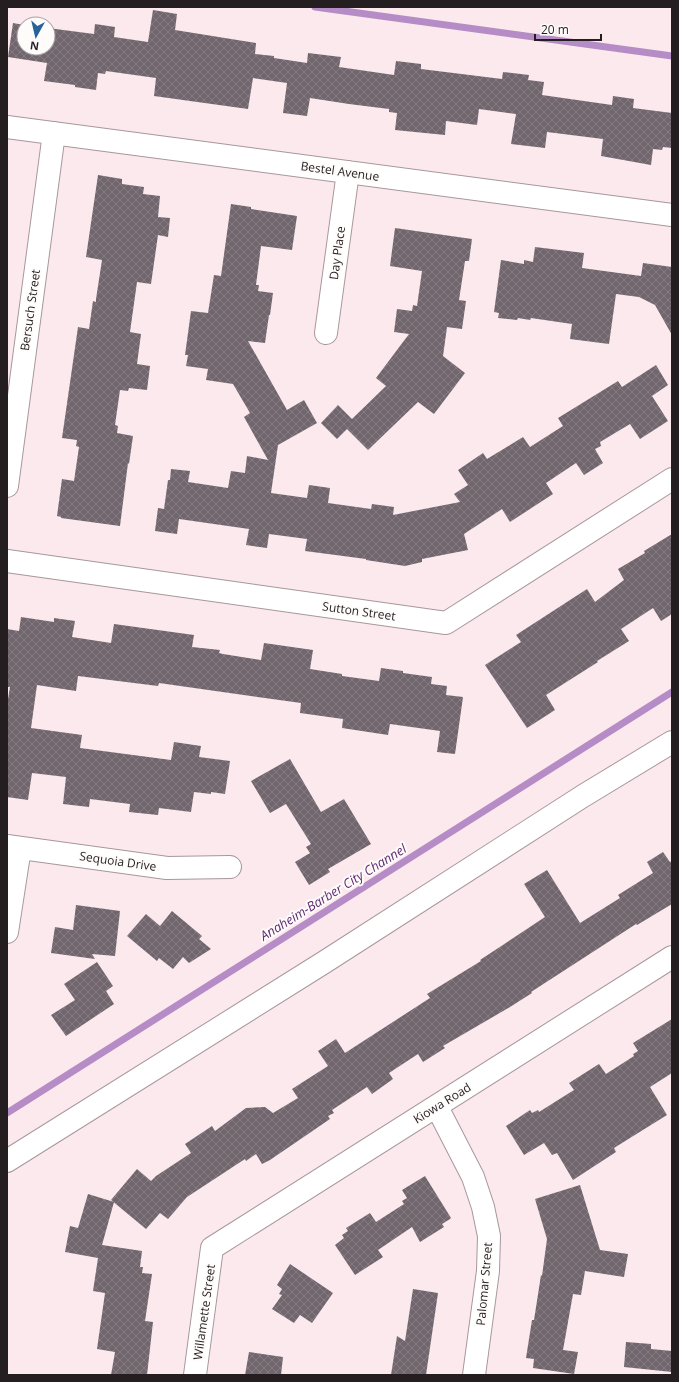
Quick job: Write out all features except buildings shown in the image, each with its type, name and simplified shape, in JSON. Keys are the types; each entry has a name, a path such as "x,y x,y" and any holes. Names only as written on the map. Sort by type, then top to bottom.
{"street":[{"name":"Bestel Avenue","path":"7,127 672,215"},
{"name":"Bersuch Street","path":"7,486 54,133"},
{"name":"Day Place","path":"326,333 348,172"},
{"name":"Sutton Street","path":"7,561 446,623 672,479"},
{"path":"7,1161 323,963 583,796 672,742"},
{"path":"7,932 13,847"},
{"name":"Sequoia Drive","path":"13,847 167,868 230,867"},
{"name":"Kiowa Road","path":"212,1248 672,958"},
{"name":"Palomar Street","path":"437,1107 473,1177 483,1207 489,1236 488,1271 474,1375"},
{"name":"Willamette Street","path":"195,1375 212,1248"}],"waterway":[{"path":"315,7 672,56"},
{"name":"Anaheim-Barber City Channel","path":"7,1113 672,692"}]}
